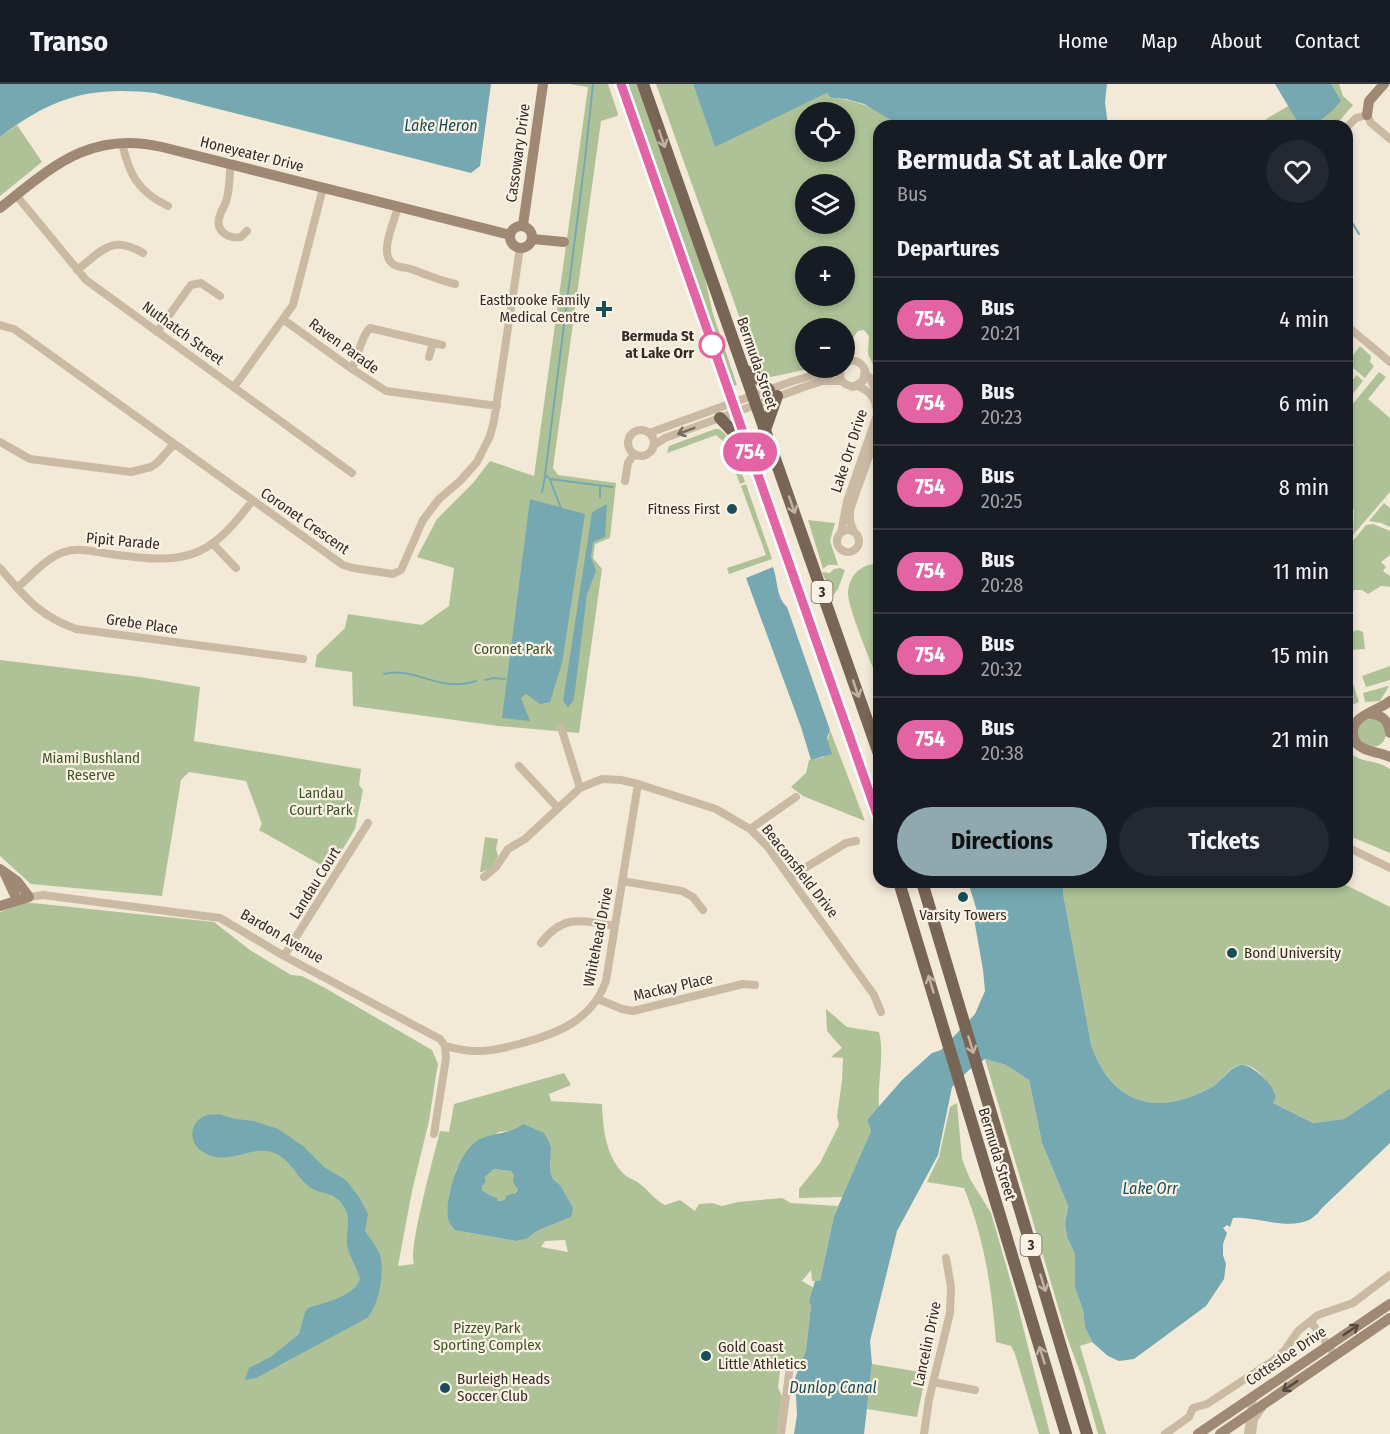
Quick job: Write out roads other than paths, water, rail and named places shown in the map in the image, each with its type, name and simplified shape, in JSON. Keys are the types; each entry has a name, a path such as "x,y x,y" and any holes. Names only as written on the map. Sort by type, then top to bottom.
{"main road":[{"name":"3","path":"621,84 873,803"},
{"name":"Bermuda Street","path":"643,84 873,737"},
{"path":"744,370 755,375 773,393 765,430"},
{"path":"720,418 735,434 745,438"},
{"name":"Bermuda Street","path":"901,888 1066,1434"},
{"name":"Bermuda Street","path":"924,888 1087,1434"}],"street":[{"name":"Cassowary Drive","path":"523,225 543,84"},
{"path":"1384,84 1369,101 1367,115 1371,123 1390,139"},
{"path":"1353,121 1367,115"},
{"path":"122,143 131,173 139,186 150,196 168,206"},
{"name":"Honeyeater Drive","path":"0,208 67,158 94,148 122,143 155,145 510,235"},
{"path":"231,164 227,198 219,217 219,225 222,232 231,237 241,237 247,231"},
{"path":"234,387 284,320 297,292 323,188"},
{"name":"Nuthatch Street","path":"16,195 86,280 352,473"},
{"path":"398,207 388,241 387,255 390,261 396,266 408,267 424,275 455,284"},
{"path":"523,225 530,229 532,239 526,247 520,248 513,245 510,235 516,226 523,225"},
{"path":"532,239 564,242"},
{"path":"77,270 105,249 116,244 126,245 143,253"},
{"name":"Coronet Crescent","path":"0,325 14,329 343,565 393,574 404,567 411,544 423,520 439,499 477,462 489,436 496,406 520,248"},
{"path":"157,332 191,285 201,283 220,296"},
{"name":"Raven Parade","path":"284,320 386,391 496,406"},
{"path":"352,369 366,332 370,328 442,345"},
{"path":"1353,331 1390,362"},
{"path":"429,357 433,343"},
{"path":"841,378 849,386 857,386 863,381 866,374 863,366 855,361"},
{"name":"Lake Orr Drive","path":"866,374 873,384"},
{"path":"634,454 629,448 630,437 638,430 649,433 734,408 813,378"},
{"path":"773,393 822,381 842,381"},
{"name":"Lake Orr Drive","path":"857,386 873,398"},
{"path":"634,454 646,454 665,438 720,418 734,408"},
{"name":"Lake Orr Drive","path":"841,533 846,501 873,426"},
{"path":"649,433 653,439 653,446"},
{"path":"0,442 30,459 131,472 151,467 174,444"},
{"name":"Lake Orr Drive","path":"854,532 850,521 850,510 873,445"},
{"path":"625,481 628,463 634,454"},
{"name":"Pipit Parade","path":"17,588 54,556 70,550 153,559 188,555 213,544 227,532 252,501"},
{"path":"847,530 854,532 858,537 858,544 850,552 844,551 838,546 837,539 847,530"},
{"path":"213,544 236,568"},
{"name":"Grebe Place","path":"0,568 35,608 76,629 303,659"},
{"path":"1390,701 1384,707 1357,721 1353,731 1353,736 1362,748 1390,756"},
{"path":"1370,714 1379,715 1390,729 1383,746 1375,750"},
{"path":"561,727 580,788"},
{"path":"519,766 558,808"},
{"name":"Beaconsfield Drive","path":"484,878 496,867 508,849 525,838 580,788 602,780 621,780 638,784 716,809 750,829 767,846 874,994 881,1012"},
{"name":"Whitehead Drive","path":"445,1046 473,1051 498,1050 533,1040 568,1027 588,1011 598,999 606,981 638,784"},
{"path":"750,829 796,797"},
{"name":"Landau Court","path":"284,956 368,823"},
{"path":"790,877 846,843 856,841"},
{"path":"1353,850 1390,868"},
{"path":"2,871 17,881 29,897"},
{"path":"2,871 17,900"},
{"path":"622,881 682,891 693,897 704,910"},
{"name":"Bardon Avenue","path":"0,906 43,895 220,918 284,956 440,1039 445,1046"},
{"path":"541,943 549,932 564,922 578,921 615,926"},
{"name":"Mackay Place","path":"598,999 622,1010 633,1011 743,984 755,985"},
{"path":"434,1134 446,1058 445,1046"},
{"name":"Lancelin Drive","path":"924,1434 933,1383 950,1313 951,1287 946,1258"},
{"path":"1166,1434 1189,1417 1193,1408 1207,1404 1274,1360 1285,1350 1298,1331 1318,1315 1353,1303 1390,1275"},
{"name":"Cottesloe Drive","path":"1222,1432 1267,1402 1390,1304"},
{"name":"Cottesloe Drive","path":"1198,1434 1253,1397 1390,1318"},
{"path":"1311,1322 1332,1350"},
{"path":"781,1434 790,1366"},
{"path":"933,1383 975,1390"},
{"path":"1249,1434 1253,1397"},
{"path":"1249,1434 1254,1419 1267,1402"},
{"path":"1222,1432 1241,1428 1249,1434"}],"water":[{"name":"Lake Heron","path":"0,84 491,84 480,166 471,173 155,93 132,91 110,91 73,97 37,112 0,137"},
{"path":"693,84 1107,84 1105,102 1107,120 891,120 864,104 831,98 827,93 808,102 795,102 795,108 715,147"},
{"path":"1275,84 1331,84 1341,101 1319,120 1296,120"},
{"path":"530,499 585,514 562,663 550,702 540,704 526,694 521,698 530,721 502,718"},
{"path":"607,504 605,537 593,542 591,557 596,571 587,594 575,691 573,701 568,707 563,701 592,512"},
{"path":"773,567 779,594 787,607 830,730 827,738 832,754 811,760 746,578"},
{"name":"Lake Orr","path":"970,888 1063,888 1091,1044 1107,1076 1118,1088 1130,1096 1160,1103 1177,1101 1210,1088 1234,1068 1242,1065 1262,1076 1273,1090 1275,1098 1273,1103 1313,1123 1344,1119 1390,1088 1390,1143 1313,1217 1304,1222 1293,1224 1233,1218 1230,1227 1227,1225 1223,1228 1227,1233 1223,1244 1226,1264 1224,1279 1206,1306 1134,1359 1119,1361 1108,1356 1092,1342 1085,1327 1083,1310 1075,1288 1075,1254 1067,1237 1065,1224 1068,1206 1042,1143 1029,1080 1006,1065 985,1059 969,1070 952,1087 938,1155 897,1231 870,1341 872,1364 864,1434 794,1434 797,1415 795,1378 806,1350 811,1306 809,1302 815,1281 820,1281 834,1216 871,1131 867,1120 903,1079 932,1053 941,1050 975,1014 985,991 973,913 977,911"},
{"path":"219,1114 254,1121 278,1129 303,1146 324,1167 346,1180 368,1214 365,1231 380,1255 382,1271 378,1297 367,1318 256,1378 245,1380 249,1368 272,1356 299,1334 308,1308 345,1295 357,1285 360,1279 347,1244 347,1213 337,1198 311,1188 286,1160 274,1153 258,1151 219,1157 211,1156 198,1148 192,1134 196,1123 205,1116"},
{"path":"523,1124 544,1133 551,1148 550,1171 573,1208 571,1217 539,1230 526,1239 516,1241 454,1230 448,1220 449,1198 455,1174 466,1152 480,1139","holes":["494,1169 511,1171 514,1175 513,1182 518,1190 506,1196 505,1200 498,1201 497,1198 482,1190 486,1182 485,1177"]}],"waterway":[{"path":"593,84 545,475 550,479 612,487"},
{"path":"1353,224 1359,234"},
{"path":"542,492 545,477"},
{"path":"550,480 561,508"},
{"path":"600,486 600,497"},
{"path":"384,674 403,673 451,684 476,681"},
{"path":"485,680 505,679"}],"place":[{"name":"Eastbrooke Family Medical Centre","path":"604,309"},
{"name":"Bermuda St at Lake Orr","path":"712,345"},
{"name":"Fitness First","path":"732,509"},
{"name":"Varsity Towers","path":"963,897"},
{"name":"Bond University","path":"1232,953"},
{"name":"Gold Coast Little Athletics","path":"706,1356"},
{"name":"Burleigh Heads Soccer Club","path":"445,1388"}],"park label":[{"name":"Coronet Park","path":"513,649"},
{"name":"Miami Bushland Reserve","path":"91,766"},
{"name":"Landau Court Park","path":"321,802"},
{"name":"Pizzey Park Sporting Complex","path":"487,1336"}],"water label":[{"name":"Dunlop Canal","path":"833,1387"}]}
